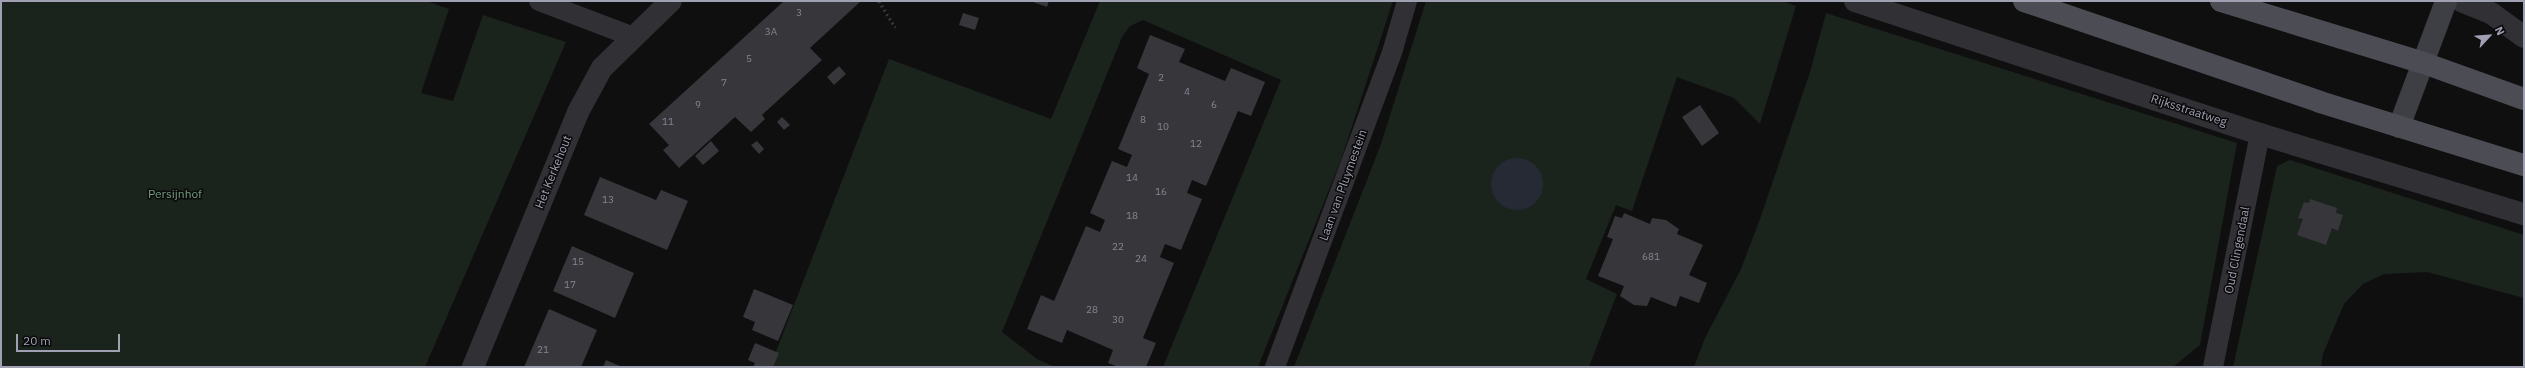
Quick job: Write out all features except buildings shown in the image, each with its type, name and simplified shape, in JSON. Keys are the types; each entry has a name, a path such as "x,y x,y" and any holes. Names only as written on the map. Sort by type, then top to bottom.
{"main road":[{"path":"2024,1 2399,127 2524,164"},
{"path":"2221,1 2421,62 2524,99"}],"street":[{"name":"Het Kerkehout","path":"473,367 578,112 602,68 631,36 671,1"},
{"name":"Rijksstraatweg","path":"1855,1 2260,134 2524,214"},
{"path":"2399,127 2421,62 2446,1"},
{"path":"2461,1 2491,13 2524,36"}],"lane":[{"path":"539,1 631,36"},
{"name":"Laan van Pluymestein","path":"1275,367 1393,49 1407,1"},
{"name":"Oud Clingendaal","path":"2214,367 2260,134"}],"path":[{"path":"879,1 895,27"}],"green space":[{"name":"Persijnhof","path":"1,1 426,1 449,9 421,93 453,101 483,15 566,42 425,367 1,367"},
{"path":"1100,1 1393,1 1341,160 1258,367 1163,367 1281,80 1143,20 1130,26 1122,37 1002,332 1037,359 1055,367 770,367 889,59 1051,119"},
{"path":"1426,1 1782,1 1796,6 1760,124 1734,98 1677,77 1632,211 1616,205 1586,279 1617,294 1589,367 1294,367 1381,144"},
{"path":"1826,13 2237,143 2200,345 2173,367 1694,367 1705,338 1741,269 1760,219 1810,72"},
{"path":"2290,160 2524,235 2524,298 2427,272 2384,274 2363,284 2344,304 2323,354 2321,367 2233,367 2277,166"}],"shaded area":[{"path":"1512,158 1522,158 1536,165 1543,179 1543,189 1536,203 1522,210 1512,210 1502,206 1495,199 1491,189 1491,179 1495,169 1502,162"}]}
